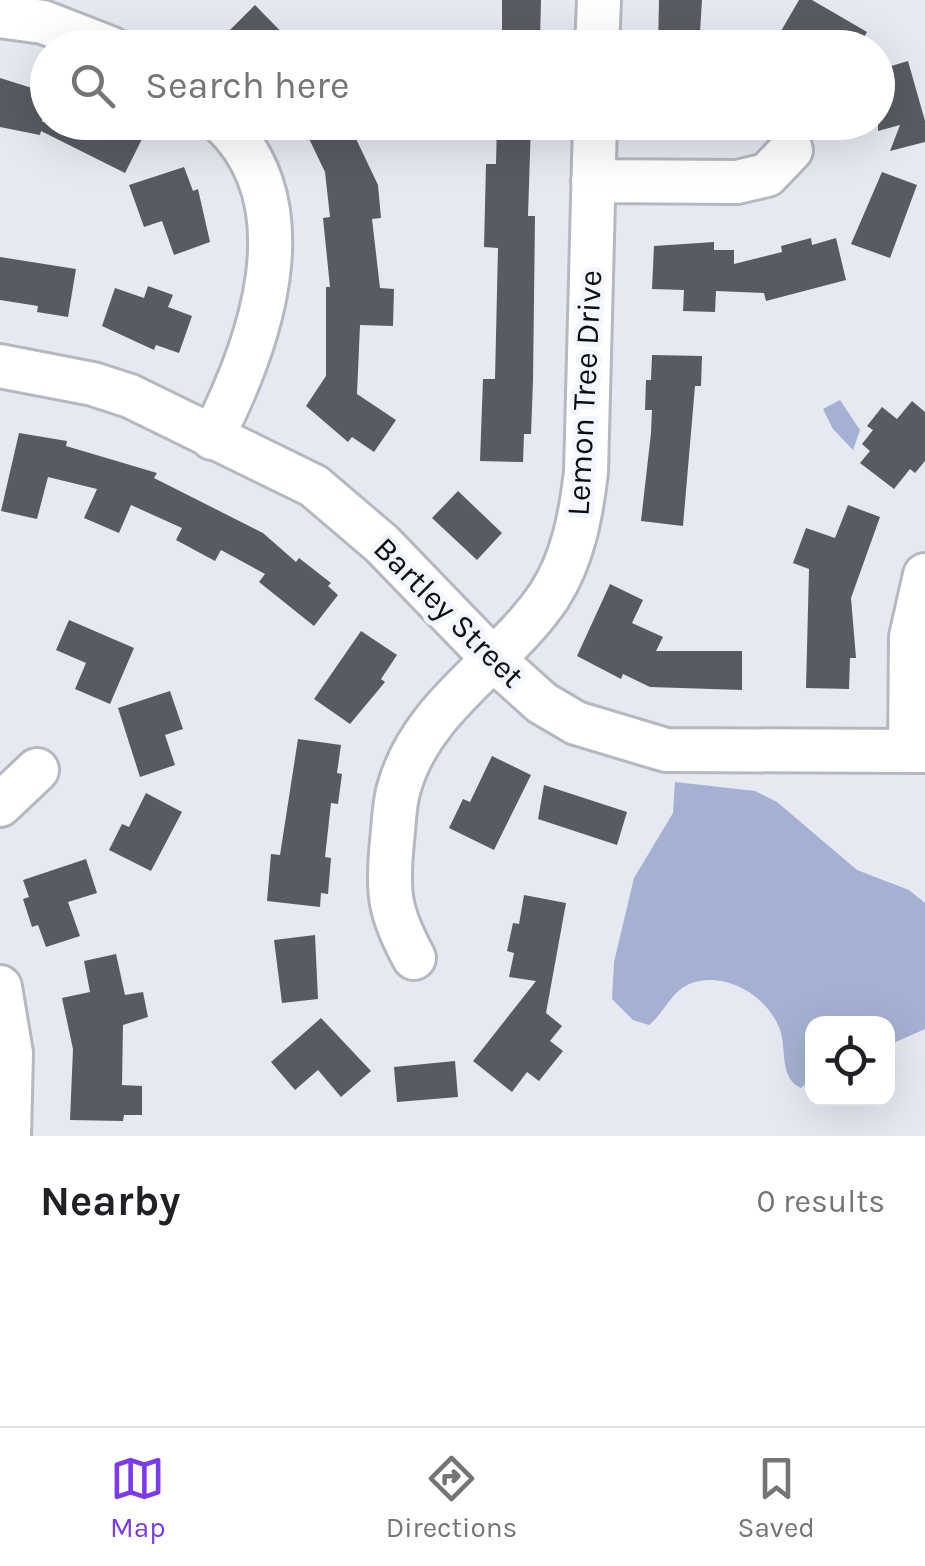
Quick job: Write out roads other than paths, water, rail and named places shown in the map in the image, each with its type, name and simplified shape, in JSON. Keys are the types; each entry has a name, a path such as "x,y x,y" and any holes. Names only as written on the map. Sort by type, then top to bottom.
{"street":[{"path":"598,30 599,0"},
{"path":"0,16 43,11 77,30"},
{"path":"212,438 260,328 269,285 262,193 252,161 236,140"},
{"name":"Lemon Tree Drive","path":"414,958 394,920 388,896 398,788 433,722 494,660 551,592 580,522 586,472 594,140"},
{"path":"593,181 737,182 767,174 790,150"},
{"name":"Bartley Street","path":"0,366 93,384 130,396 314,486 337,504 494,660 542,703 576,723 666,750 918,751"},
{"path":"918,751 911,637 925,575"},
{"path":"0,805 38,770"},
{"path":"0,986 11,1053 9,1136"}],"water":[{"path":"840,400 860,430 853,450 833,429 823,409"},
{"path":"675,782 755,791 777,802 857,870 909,890 925,903 925,1029 895,1042 895,1016 805,1016 805,1084 801,1088 787,1071 781,1033 767,1007 730,983 715,980 687,985 649,1025 633,1020 612,999 614,962 634,878 673,813"}]}
